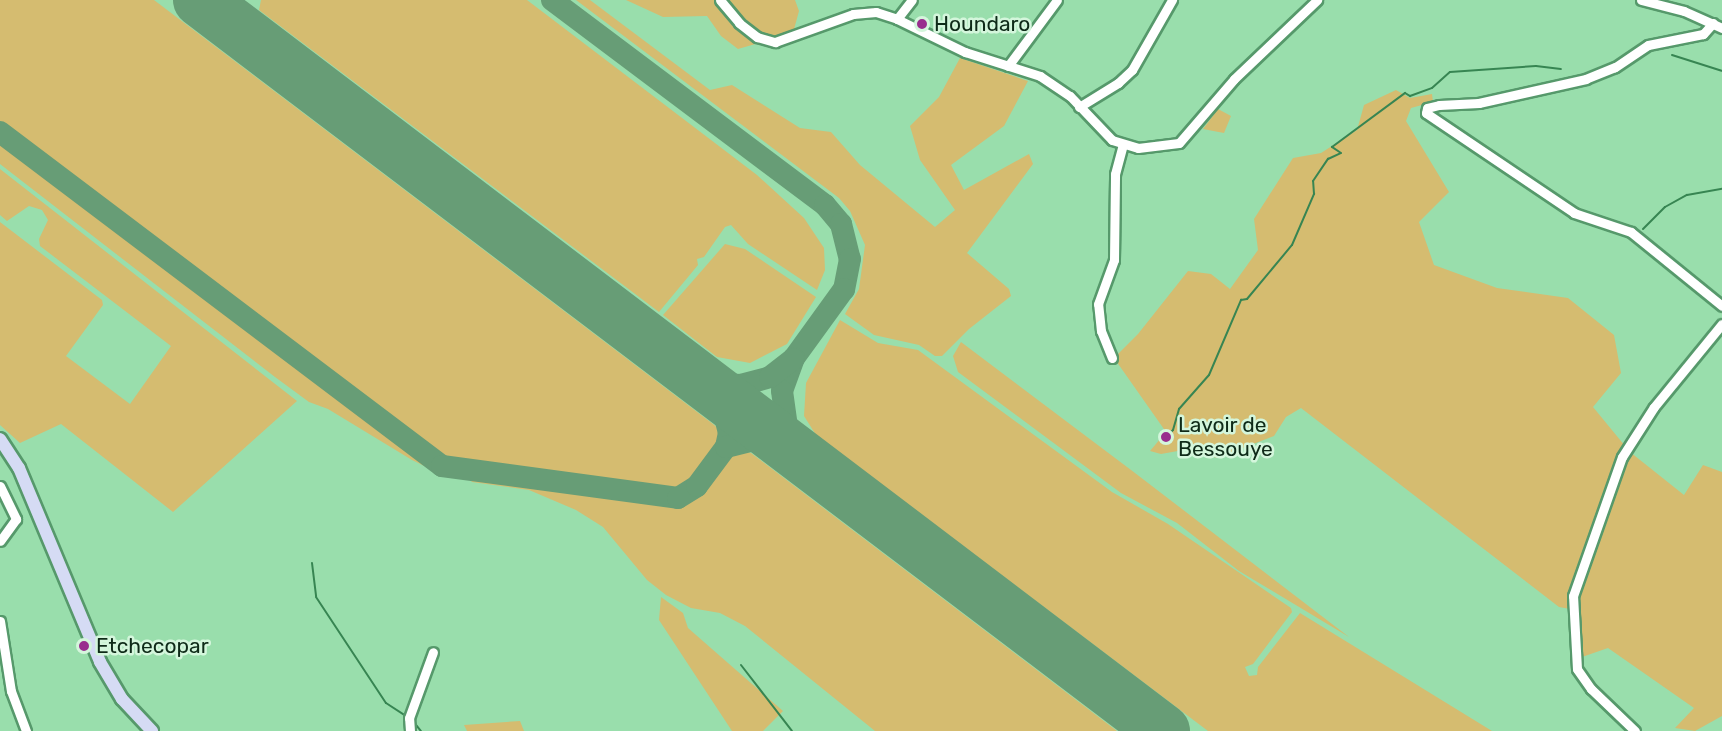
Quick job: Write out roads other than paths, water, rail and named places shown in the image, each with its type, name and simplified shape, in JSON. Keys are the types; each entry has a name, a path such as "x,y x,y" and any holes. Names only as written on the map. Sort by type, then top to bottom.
{"street":[{"path":"720,0 739,23 757,37 775,42 853,14 876,12 965,52 1057,86 1097,128 1122,145 1138,148 1179,144 1234,79 1317,0"},
{"path":"897,20 912,0"},
{"path":"1008,66 1057,0"},
{"path":"1079,107 1118,84 1132,70 1172,0"},
{"path":"1641,0 1717,25"},
{"path":"1717,25 1703,34 1648,45 1615,67 1586,79 1479,103 1427,108 1431,119 1574,213 1630,232 1722,306"},
{"path":"1112,358 1101,331 1098,304 1114,260 1115,174 1122,145"},
{"path":"1635,731 1591,689 1577,669 1573,596 1622,457 1654,407 1722,324"},
{"path":"0,439 19,468 100,662 123,699 152,731"},
{"path":"0,486 16,519 0,541"},
{"path":"0,621 11,691 26,731"},
{"path":"410,731 409,718 433,652"}],"waterway":[{"path":"1672,55 1722,71"},
{"path":"1168,435 1173,430 1179,409 1209,375 1241,300 1247,299 1292,245 1314,194 1313,181 1328,159 1341,153 1332,147 1405,93 1410,96 1432,88 1450,72 1536,66 1561,69"},
{"path":"1643,229 1665,207 1687,195 1722,189"},
{"path":"312,563 316,597 386,703 406,716"},
{"path":"741,665 792,731"},
{"path":"412,720 421,731"}],"place":[{"name":"Houndaro","path":"922,24"},
{"name":"Lavoir de Bessouye","path":"1166,437"},
{"name":"Etchecopar","path":"84,646"}]}
